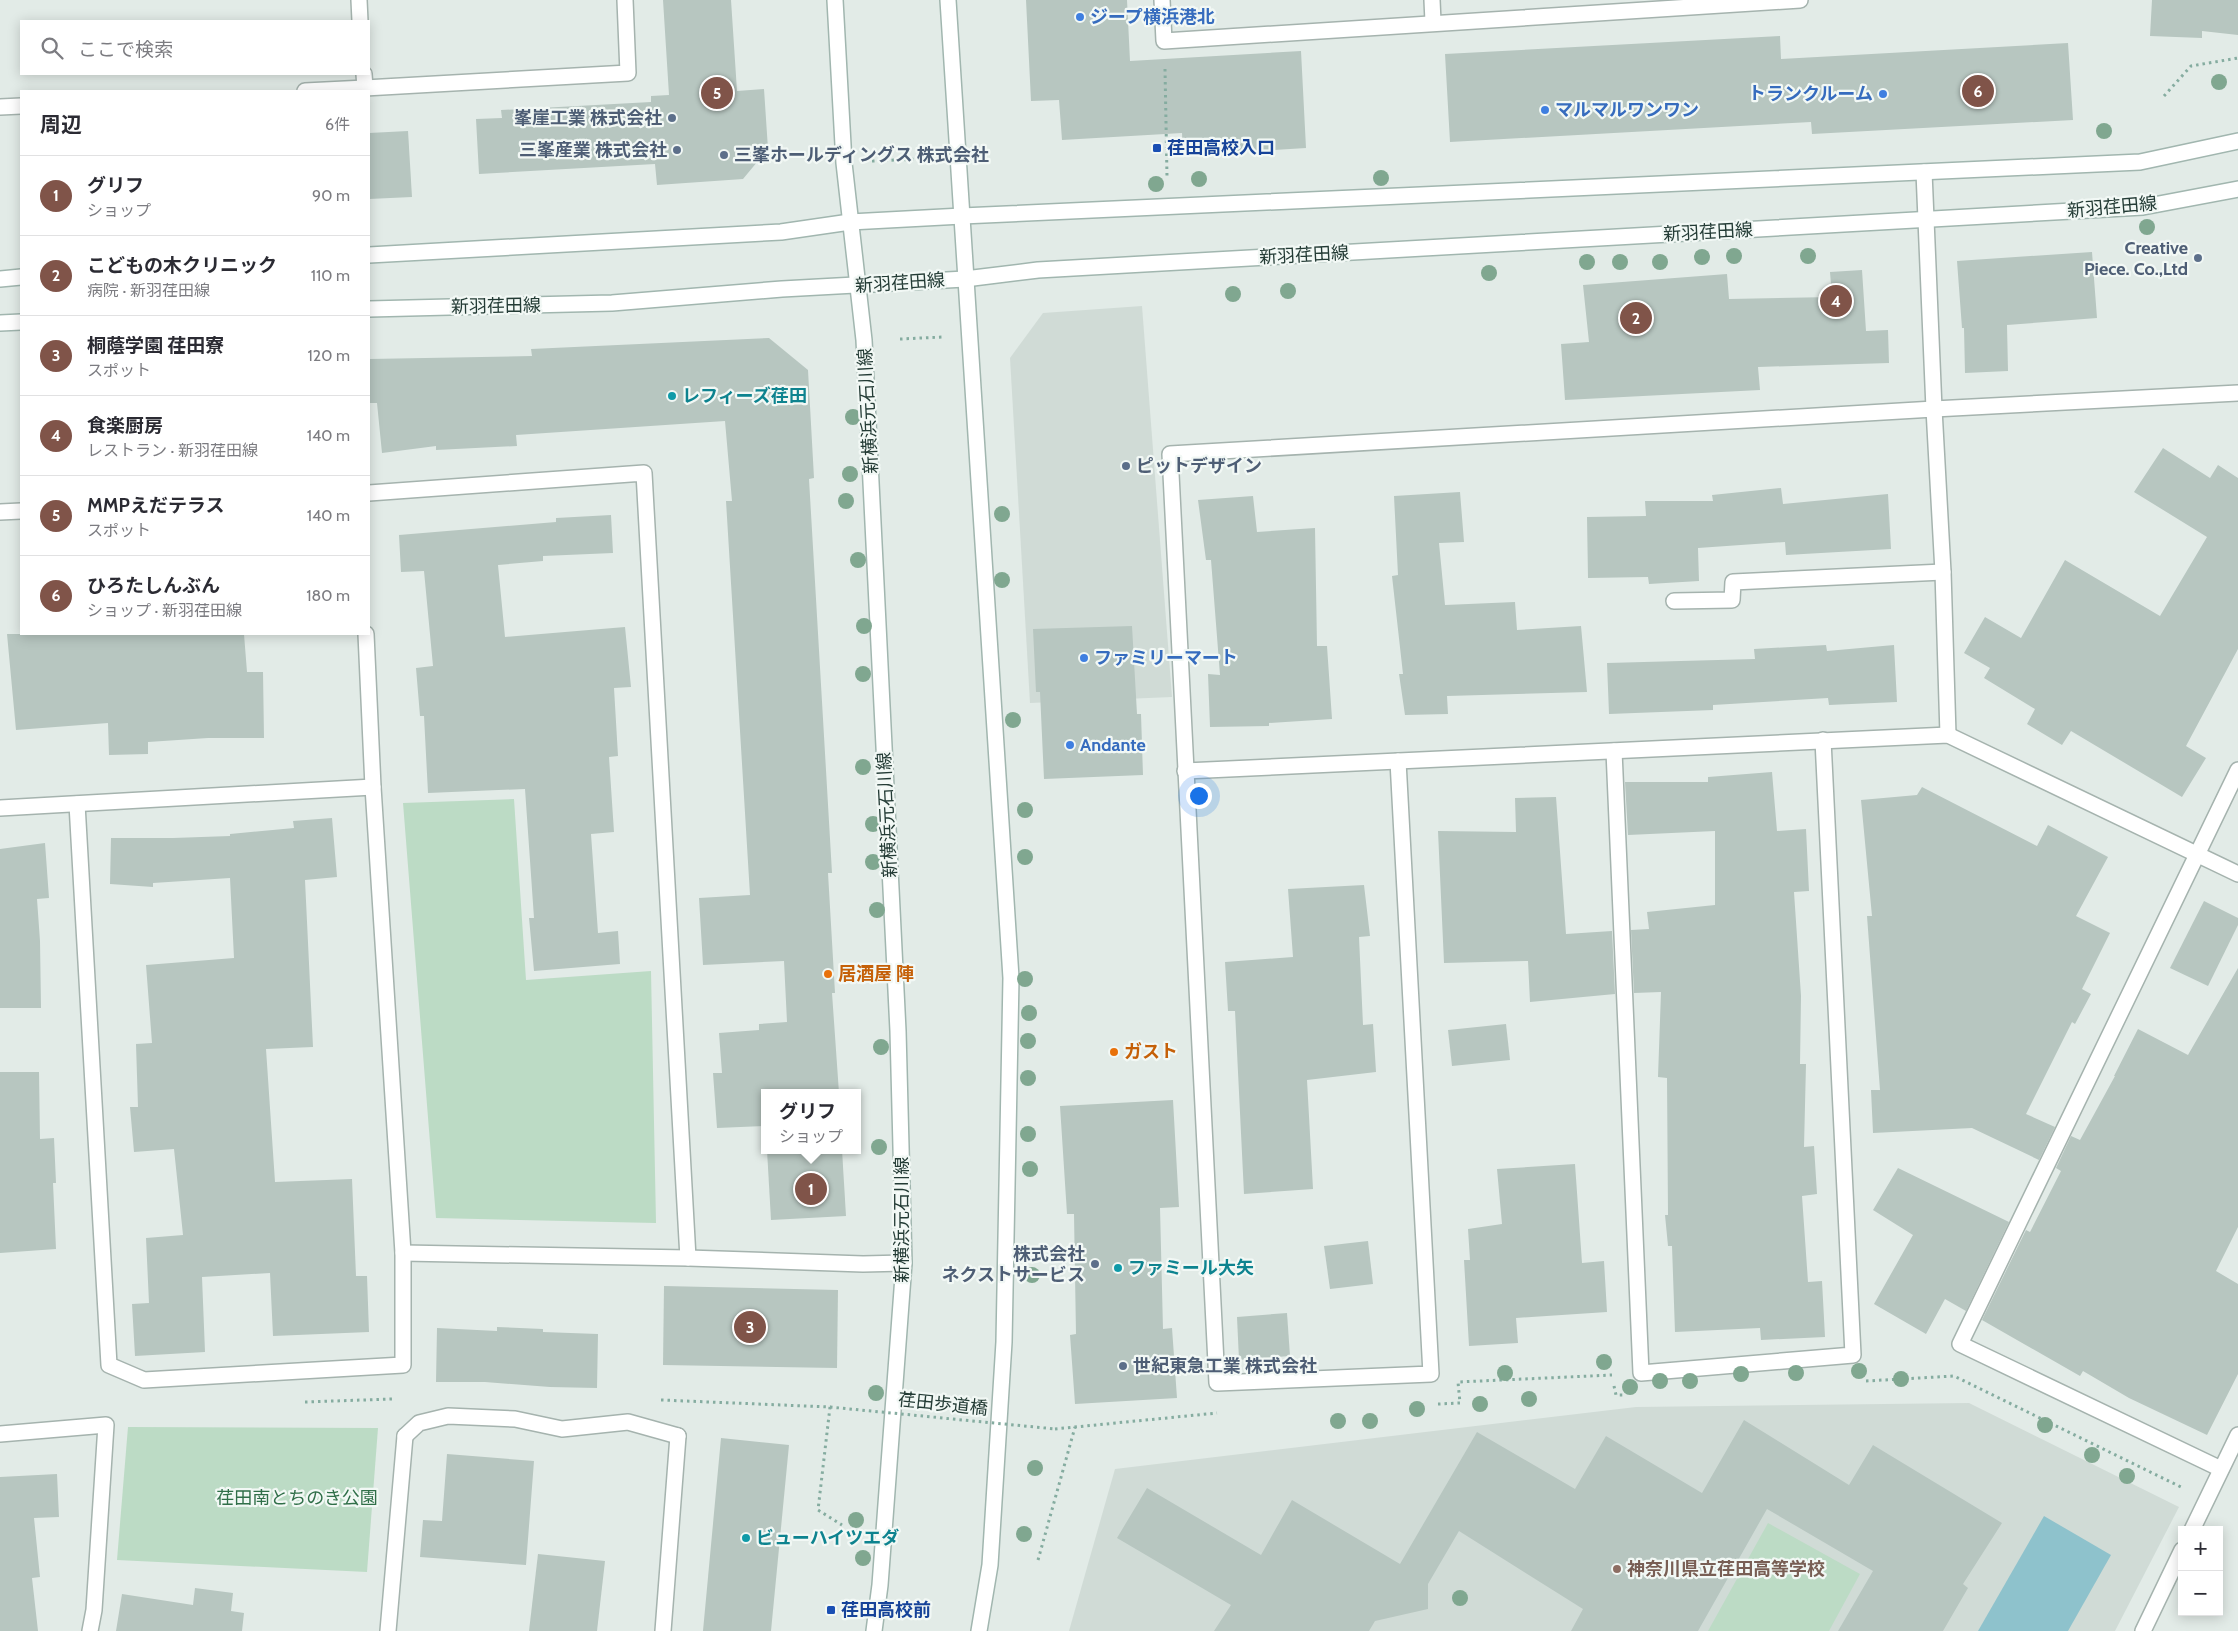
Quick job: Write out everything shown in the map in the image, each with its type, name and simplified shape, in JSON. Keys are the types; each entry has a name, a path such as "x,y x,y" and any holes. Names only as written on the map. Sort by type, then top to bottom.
{"street":[{"path":"359,0 360,20"},
{"path":"311,90 364,81 628,73 626,0"},
{"name":"新横浜元石川線","path":"835,0 844,163 864,340 898,1031 904,1263 880,1585 874,1631"},
{"path":"948,0 1011,978 1004,1342 990,1565 979,1631"},
{"path":"1162,0 1164,41 1433,22 1800,0"},
{"path":"1432,0 1433,22"},
{"path":"0,107 20,106"},
{"path":"370,255 781,232 850,222 962,216 2140,162 2238,142"},
{"path":"1924,172 1934,409 1944,572 1948,735"},
{"name":"新羽荏田線","path":"370,309 612,303 782,289 965,279 1038,270 2143,207 2238,189"},
{"path":"0,279 20,277"},
{"path":"0,323 20,322"},
{"path":"1398,761 1431,1374 1217,1383 1170,454 2238,393"},
{"path":"370,493 644,473 688,1258"},
{"path":"0,512 20,511"},
{"path":"1674,600 1732,600 1733,582 1944,572"},
{"path":"78,804 108,1365 144,1380 404,1364 403,1253 373,787 366,635"},
{"path":"1186,771 1948,735 2238,874"},
{"path":"1614,751 1641,1374 1853,1355 1823,740"},
{"path":"2221,1469 1960,1344 2238,770"},
{"path":"0,808 373,787"},
{"path":"403,1253 688,1258 863,1264 904,1263"},
{"path":"388,1631 406,1436 419,1422 448,1416 515,1419 562,1429 628,1422 678,1436 663,1631"},
{"path":"0,1434 106,1425 94,1610 90,1631"},
{"path":"2194,1526 2238,1435"},
{"path":"2143,1631 2178,1558"}],"path":[{"path":"1164,41 1167,177"},
{"path":"2164,96 2191,66 2238,58"},
{"path":"871,161 920,159"},
{"path":"900,339 946,336"},
{"path":"404,1364 392,1399 419,1422"},
{"path":"1433,1404 1460,1403 1458,1382 1487,1380 1612,1375 1616,1396 1626,1395"},
{"path":"1865,1381 1954,1376 2206,1500"},
{"name":"荏田歩道橋","path":"628,1422 643,1399 830,1407 1055,1429 1227,1412"},
{"path":"830,1407 818,1510 842,1524"},
{"path":"1038,1560 1076,1427"}],"shaded area":[{"path":"1142,306 1172,697 1030,703 1010,358 1043,313"},
{"name":"神奈川県立荏田高等学校","path":"1969,1403 2179,1507 2115,1631 1069,1631 1115,1469 1636,1407"}],"green space":[{"path":"514,799 526,980 651,971 656,1223 436,1218 403,803"},
{"name":"荏田南とちのき公園","path":"128,1427 378,1428 367,1572 117,1560"},
{"path":"1768,1523 1860,1574 1829,1631 1708,1631"}],"water":[{"path":"2044,1516 2111,1555 2068,1631 1978,1631"}],"building":[{"path":"663,0 731,0 737,91 764,89 768,149 743,179 657,185 655,164 479,174 476,119 502,118 501,110 651,102 651,96 669,95"},
{"path":"1026,0 1127,0 1130,61 1301,51 1306,148 1183,156 1182,133 1062,140 1059,100 1031,101"},
{"path":"2152,0 2238,0 2238,35 2202,31 2202,38 2150,36"},
{"path":"1780,36 1781,59 2068,43 2073,120 1812,134 1811,122 1450,142 1445,54"},
{"path":"408,131 412,197 370,199 370,133"},
{"path":"2092,252 2097,318 2007,325 2008,371 1965,373 1964,328 1962,328 1957,261"},
{"path":"1862,270 1866,331 1888,330 1889,363 1758,367 1760,390 1565,400 1561,344 1589,342 1583,285 1727,274 1729,299 1832,297 1830,272"},
{"path":"769,338 808,370 814,478 809,479 832,873 828,873 835,993 832,993 839,1089 761,1089 761,1126 717,1128 713,1073 722,1073 719,1033 759,1030 759,1024 787,1022 784,961 703,965 699,898 750,895 726,501 732,501 725,421 516,435 517,446 436,450 436,446 382,453 377,403 370,403 370,359 532,356 531,349"},
{"path":"2163,448 2210,478 2218,465 2238,478 2238,649 2186,746 2206,758 2182,797 2071,731 2062,745 2027,724 2035,709 1984,678 1990,668 1964,653 1985,617 2021,638 2065,560 2160,616 2207,537 2134,492"},
{"path":"1781,488 1783,504 1888,494 1891,549 1786,555 1785,542 1698,548 1699,581 1649,584 1648,577 1588,578 1587,517 1646,516 1645,501 1713,501 1712,495"},
{"path":"1460,492 1464,542 1439,543 1445,605 1515,602 1517,630 1581,626 1587,692 1447,696 1448,714 1405,715 1399,674 1403,674 1392,576 1398,575 1394,496"},
{"path":"1253,496 1257,532 1315,528 1317,646 1327,646 1332,719 1269,723 1269,726 1210,727 1208,674 1220,675 1211,560 1206,560 1198,500"},
{"path":"611,515 613,553 543,556 543,561 498,565 505,637 625,627 631,687 614,688 618,756 609,757 614,832 591,834 598,933 618,931 620,964 534,971 529,918 534,918 525,789 428,793 424,716 420,716 416,668 433,666 424,571 401,572 399,535 556,522 556,518"},
{"path":"1132,626 1137,714 1141,714 1143,775 1044,779 1040,692 1036,692 1033,629"},
{"path":"7,634 244,635 247,672 263,672 264,738 208,738 148,742 148,754 109,755 108,723 16,730"},
{"path":"1826,645 1827,651 1894,645 1897,702 1829,705 1828,698 1713,705 1713,710 1609,714 1607,663 1755,659 1754,649"},
{"path":"1772,772 1777,831 1806,829 1809,891 1794,892 1801,996 1800,1064 1806,1064 1804,1147 1814,1146 1817,1194 1802,1196 1808,1282 1822,1281 1825,1337 1761,1340 1760,1328 1675,1332 1672,1246 1668,1246 1665,1215 1668,1215 1667,1078 1658,1077 1661,992 1634,993 1631,930 1649,929 1647,912 1715,905 1715,831 1628,835 1625,782 1708,782 1708,777"},
{"path":"1922,787 2037,846 2048,825 2108,857 2076,916 2110,933 2082,989 2091,994 2075,1024 2072,1022 2026,1114 2055,1127 2039,1160 1972,1128 1873,1133 1871,1090 1880,1090 1867,916 1872,916 1861,800 1917,795"},
{"path":"1556,797 1566,934 1612,931 1615,994 1530,1002 1528,961 1444,963 1438,831 1516,832 1515,798"},
{"path":"332,818 337,877 305,880 313,1047 266,1049 275,1182 352,1179 356,1276 367,1276 369,1332 273,1336 270,1273 202,1277 205,1352 135,1356 132,1304 149,1303 146,1238 183,1235 174,1149 134,1152 130,1107 138,1107 136,1044 152,1043 146,965 234,958 230,878 153,883 153,887 110,884 111,838 230,836 230,834 294,828 293,821"},
{"path":"45,843 49,898 37,899 41,1008 0,1008 0,849"},
{"path":"1364,885 1370,936 1359,937 1363,1025 1373,1024 1376,1072 1307,1080 1313,1189 1244,1194 1235,1011 1228,1011 1225,962 1293,957 1288,889"},
{"path":"2204,901 2238,918 2238,925 2208,986 2170,968"},
{"path":"2238,968 2238,1227 2216,1271 2238,1284 2238,1374 2207,1435 2129,1398 2083,1371 2080,1376 1982,1320 2026,1230 2030,1232 2061,1171 2056,1168 2071,1136 2080,1140 2138,1029 2188,1055"},
{"path":"1506,1024 1510,1060 1452,1066 1448,1030"},
{"path":"0,1072 39,1072 40,1139 54,1138 56,1183 53,1183 56,1249 0,1253"},
{"path":"1173,1100 1179,1207 1160,1208 1163,1329 1172,1328 1177,1398 1075,1404 1070,1335 1076,1334 1074,1214 1067,1214 1060,1106"},
{"path":"767,1154 842,1154 846,1216 771,1220"},
{"path":"1575,1164 1582,1263 1604,1261 1607,1312 1516,1318 1518,1343 1469,1346 1464,1260 1470,1260 1468,1229 1502,1224 1497,1169"},
{"path":"1898,1168 2009,1222 1966,1311 1945,1299 1926,1334 1874,1304 1913,1235 1873,1210"},
{"path":"1368,1241 1373,1284 1330,1289 1324,1246"},
{"path":"664,1286 838,1290 837,1368 663,1365"},
{"path":"1287,1313 1290,1356 1239,1360 1237,1317"},
{"path":"497,1327 543,1329 543,1332 598,1334 597,1388 550,1387 485,1382 436,1382 437,1328 497,1331"},
{"path":"1744,1420 1849,1485 1873,1445 2002,1523 1963,1584 1968,1588 1943,1631 1838,1631 1873,1571 1767,1509 1698,1631 1571,1631 1583,1609 1459,1531 1428,1584 1428,1609 1375,1621 1369,1631 1214,1631 1231,1605 1117,1538 1147,1488 1261,1555 1292,1500 1400,1564 1477,1432 1575,1489 1606,1436 1702,1493"},
{"name":"ビューハイツエダ","path":"721,1438 789,1445 771,1631 703,1631"},
{"path":"447,1454 534,1461 526,1565 420,1557 423,1520 442,1521"},
{"path":"57,1474 59,1517 34,1518 40,1577 32,1578 38,1631 0,1631 0,1477"},
{"path":"538,1554 605,1561 597,1631 529,1631"},
{"path":"195,1588 233,1593 231,1611 244,1613 242,1631 116,1631 122,1594 193,1605"}],"place":[{"name":"ジープ横浜港北","path":"1080,17"},
{"name":"ひろたしんぶん","path":"1978,91"},
{"name":"MMPえだテラス","path":"717,93"},
{"name":"トランクルーム","path":"1883,94"},
{"name":"マルマルワンワン","path":"1545,110"},
{"name":"峯崖工業 株式会社","path":"672,118"},
{"name":"荏田高校入口","path":"1157,148"},
{"name":"三峯産業 株式会社","path":"677,150"},
{"name":"三峯ホールディングス 株式会社","path":"724,155"},
{"name":"Creative Piece. Co.,Ltd","path":"2198,258"},
{"name":"食楽厨房","path":"1836,301"},
{"name":"こどもの木クリニック","path":"1636,318"},
{"name":"レフィーズ荏田","path":"672,396"},
{"name":"ピットデザイン","path":"1126,466"},
{"name":"ファミリーマート","path":"1084,658"},
{"name":"Andante","path":"1070,745"},
{"name":"居酒屋 陣","path":"828,974"},
{"name":"ガスト","path":"1114,1052"},
{"name":"グリフ","path":"811,1189"},
{"name":"株式会社 ネクストサービス","path":"1095,1264"},
{"name":"ファミール大矢","path":"1118,1268"},
{"name":"桐蔭学園 荏田寮","path":"750,1327"},
{"name":"世紀東急工業 株式会社","path":"1123,1366"},
{"name":"ビューハイツエダ","path":"746,1538"},
{"name":"神奈川県立荏田高等学校","path":"1617,1569"},
{"name":"荏田高校前","path":"831,1610"}]}
